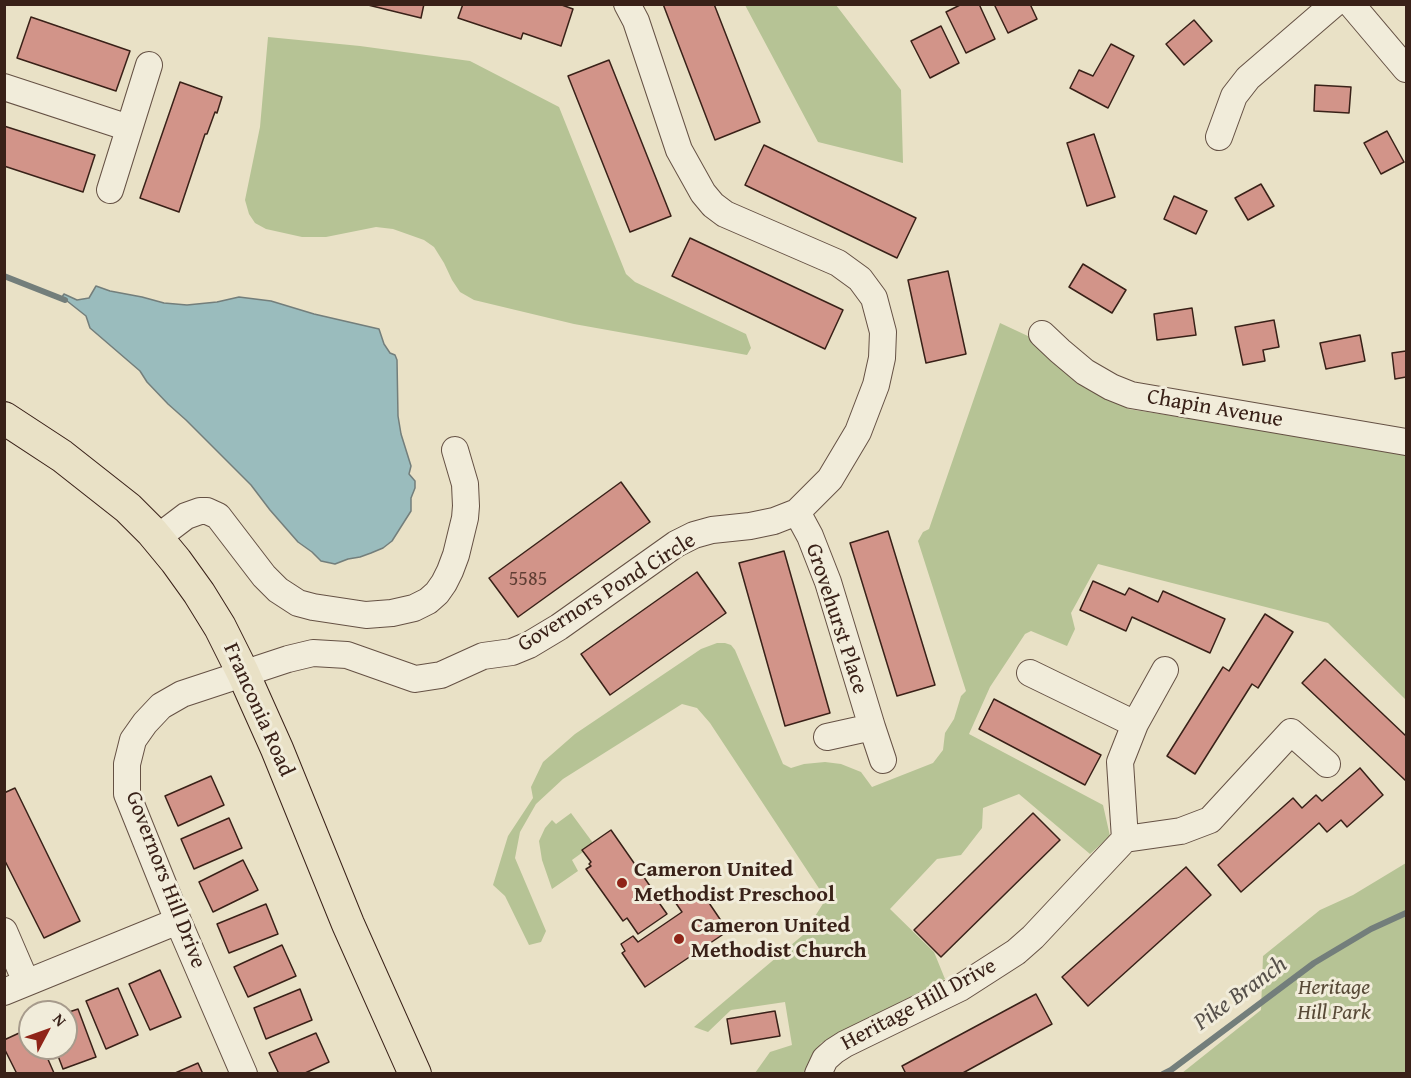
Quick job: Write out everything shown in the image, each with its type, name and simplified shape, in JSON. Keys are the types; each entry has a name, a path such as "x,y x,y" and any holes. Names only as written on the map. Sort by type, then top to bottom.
{"main road":[{"name":"Franconia Road","path":"4,418 62,456 128,508 157,538 199,593 220,627 243,673 277,749 348,924 415,1074"}],"street":[{"name":"Governors Pond Circle","path":"243,673 313,653 347,655 415,679 441,675 483,656 512,652 529,645 559,627 676,544 694,535 712,530 774,521 797,512 830,479 858,432 876,385 882,358 883,332 874,298 860,279 838,263 725,214 713,205 703,193 680,150 636,21 627,4"},
{"path":"1219,137 1234,96 1248,78 1334,4"},
{"path":"1351,4 1407,69"},
{"path":"110,190 149,65"},
{"path":"4,87 129,128"},
{"name":"Chapin Avenue","path":"1042,334 1085,372 1131,395 1407,442"},
{"path":"157,538 193,512 214,513 219,516 264,576 298,603 366,615 386,614 414,608 428,602 444,583 458,546 466,506 465,484 455,450"},
{"name":"Grovehurst Place","path":"797,512 810,536 828,582 883,760"},
{"path":"1165,669 1135,724 1120,762 1125,839 1181,831 1210,820 1291,732 1327,764"},
{"name":"Governors Hill Drive","path":"243,673 182,694 161,706 133,740 127,764 127,794 178,921 244,1074"},
{"path":"1030,673 1135,724"},
{"path":"827,736 872,727"},
{"name":"Heritage Hill Drive","path":"818,1074 825,1059 839,1047 960,988 1016,952 1033,938 1125,839"},
{"path":"4,931 15,987 178,921"}],"green space":[{"path":"745,5 836,5 901,90 903,163 818,142"},
{"path":"268,37 360,46 470,61 559,107 626,274 635,282 746,334 751,348 747,355 574,324 474,300 460,292 434,247 424,240 393,229 376,227 326,237 302,237 266,229 255,223 249,214 245,200 260,127"},
{"path":"1000,323 1060,351 1128,409 1406,452 1406,700 1328,623 1098,564 1071,613 1075,629 1067,646 1031,631 1025,634 990,687 969,734 1103,805 1110,836 1090,854 1019,794 983,808 982,828 961,855 937,859 890,909 934,952 945,979 821,1043 803,1073 755,1073 770,1052 792,1045 785,1002 731,1010 708,1032 694,1027 803,935 826,899 710,723 697,708 682,704 563,779 536,804 520,832 515,858 546,931 541,942 529,945 505,896 493,885 508,836 533,798 531,787 543,762 575,734 701,649 717,643 731,645 735,650 783,764 791,768 825,762 841,764 861,772 872,787 933,763 943,750 945,733 954,719 961,696 966,691 918,541 923,532 929,529"},
{"path":"571,813 593,843 572,860 578,871 552,889 542,860 539,841 552,820 556,824"},
{"name":"Heritage Hill Park","path":"1406,863 1406,1073 1182,1073 1261,1010 1263,956 1320,910 1353,895"}],"water":[{"path":"96,286 164,303 187,305 239,297 271,301 379,329 384,344 397,360 398,416 411,466 409,474 415,481 411,511 392,541 371,553 335,564 321,561 298,542 251,485 168,404 140,371 90,328 86,316 62,297 64,294 77,300 89,298"}],"building":[{"path":"364,4 424,4 421,18"},
{"path":"463,4 559,4 573,9 561,46 523,33 521,39 458,18"},
{"path":"663,4 714,4 760,122 715,140"},
{"path":"962,4 979,4 995,39 966,53 946,12"},
{"path":"994,4 1030,4 1037,19 1008,33"},
{"path":"31,17 130,51 116,91 17,58"},
{"path":"1194,20 1212,41 1184,65 1166,44"},
{"path":"941,26 959,63 930,78 911,41"},
{"path":"1111,44 1134,56 1108,108 1070,88 1079,70 1093,76"},
{"path":"609,60 671,216 630,232 568,76"},
{"path":"180,82 222,97 217,113 215,112 207,134 205,134 179,212 140,198"},
{"path":"1315,85 1351,87 1349,113 1314,111"},
{"path":"4,126 95,155 83,192 4,166"},
{"path":"1387,131 1404,162 1381,174 1364,143"},
{"path":"1094,134 1115,197 1087,206 1067,143"},
{"path":"764,145 916,218 897,258 745,185"},
{"path":"1261,184 1274,206 1248,220 1235,198"},
{"path":"1174,196 1207,211 1196,234 1164,219"},
{"path":"690,238 843,310 825,349 672,276"},
{"path":"1083,264 1126,290 1112,313 1069,287"},
{"path":"948,271 966,354 926,363 908,280"},
{"path":"1192,308 1196,335 1157,340 1154,314"},
{"path":"1274,320 1279,347 1263,350 1265,361 1243,365 1235,327"},
{"path":"1360,335 1365,361 1326,369 1320,343"},
{"path":"1406,351 1406,377 1395,379 1392,353"},
{"path":"621,482 650,522 518,617 489,578"},
{"path":"888,531 935,685 897,696 850,543"},
{"path":"784,551 830,713 785,726 739,563"},
{"path":"697,572 726,613 610,695 581,654"},
{"path":"1093,581 1125,595 1129,588 1158,602 1163,591 1225,619 1210,653 1132,617 1126,631 1080,610"},
{"path":"1265,614 1293,632 1258,688 1252,684 1195,774 1167,756 1223,667 1229,671"},
{"path":"1325,659 1406,736 1406,781 1302,683"},
{"path":"994,699 1101,755 1085,785 979,729"},
{"path":"1360,768 1383,795 1347,827 1341,820 1327,832 1319,823 1241,892 1218,865 1293,798 1302,808 1316,795 1322,801"},
{"path":"211,776 224,805 178,826 165,796"},
{"path":"15,788 80,921 44,938 4,859 4,793"},
{"path":"1033,813 1060,840 941,957 914,930"},
{"path":"229,818 242,848 194,869 181,839"},
{"name":"Cameron United Methodist Preschool","path":"611,830 667,914 638,934 627,918 623,921 586,869 591,866 589,864 591,862 582,850"},
{"path":"243,860 258,890 213,912 199,882"},
{"path":"1186,867 1211,895 1088,1006 1062,977"},
{"name":"Cameron United Methodist Church","path":"701,891 728,931 645,987 622,953 625,951 621,944 633,936 638,942 682,912 673,899 680,894 685,902"},
{"path":"266,904 278,934 229,953 217,924"},
{"path":"282,945 296,976 248,997 234,967"},
{"path":"160,970 181,1017 150,1030 129,984"},
{"path":"118,988 138,1035 106,1049 86,1001"},
{"path":"300,989 312,1020 266,1039 254,1008"},
{"path":"1036,994 1052,1024 961,1074 906,1074 902,1066"},
{"path":"78,1009 96,1057 63,1069 60,1060 78,1060"},
{"path":"775,1011 780,1036 731,1044 727,1019"},
{"path":"316,1033 329,1062 303,1074 279,1074 269,1053"},
{"path":"18,1034 18,1060 48,1060 54,1073 17,1074 4,1048 4,1040"},
{"path":"198,1063 203,1074 173,1074"}],"waterway":[{"path":"4,276 65,300"},
{"name":"Pike Branch","path":"1163,1074 1314,963 1371,929 1406,913"}],"place":[{"name":"Cameron United Methodist Preschool","path":"622,883"},
{"name":"Cameron United Methodist Church","path":"679,939"}]}
